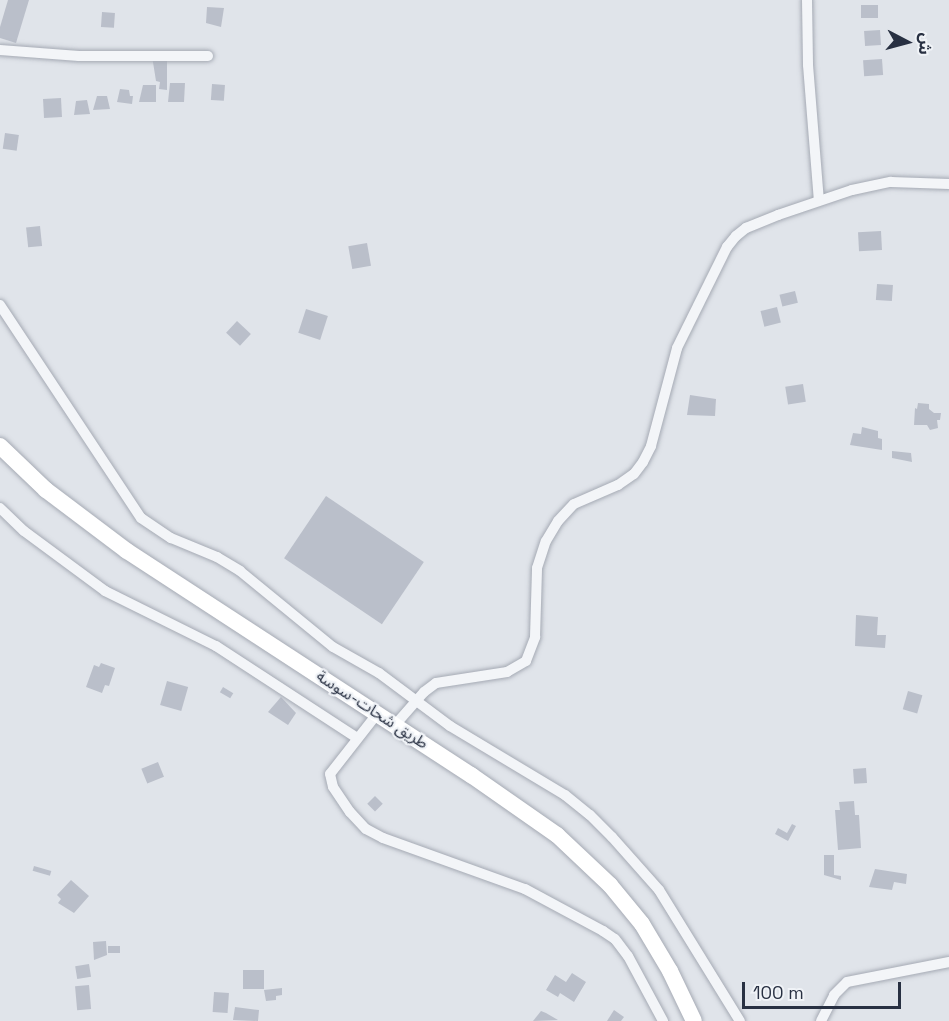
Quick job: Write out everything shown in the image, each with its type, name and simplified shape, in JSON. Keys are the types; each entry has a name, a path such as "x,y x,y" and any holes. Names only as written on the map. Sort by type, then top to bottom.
{"main road":[{"name":"طريق شحات-سوسة","path":"0,446 46,490 127,551 529,813 582,856 610,885 642,924 670,971 694,1021"}],"street":[{"path":"807,0 808,65 819,201"},
{"path":"0,50 79,56 208,56"},
{"path":"395,725 436,683 507,672 526,661 535,637 537,568 546,541 558,521 574,504 618,485 634,474 643,462 651,446 677,348 727,247 746,228 852,190 891,182 949,184"},
{"path":"0,305 141,518 171,538 217,557 240,571 333,647 379,673 450,726 565,795 612,837 659,890 740,1021"},
{"path":"0,508 24,531 105,591 216,646 357,738"},
{"path":"377,714 329,777 350,812 366,829 405,848 525,889 615,939 628,956 663,1021"},
{"path":"821,1021 834,994 847,982 949,962"}],"building":[{"path":"8,0 29,0 16,43 0,38 0,27"},
{"path":"861,5 878,5 878,18 861,18"},
{"path":"207,7 224,8 221,27 206,23"},
{"path":"102,12 115,13 114,28 101,27"},
{"path":"880,30 881,45 865,46 864,31"},
{"path":"152,56 167,57 167,90 159,89 160,82 156,81"},
{"path":"882,59 883,75 864,76 863,60"},
{"path":"170,83 185,83 184,102 168,102"},
{"path":"212,84 225,85 224,101 211,100"},
{"path":"143,85 156,85 156,102 139,102"},
{"path":"120,89 129,90 130,96 133,96 132,104 117,102"},
{"path":"97,96 107,96 110,109 93,110"},
{"path":"61,98 62,117 44,118 43,99"},
{"path":"87,100 90,114 74,115 76,101"},
{"path":"5,133 19,135 17,151 3,149"},
{"path":"40,226 42,246 28,247 26,227"},
{"path":"881,231 882,250 859,251 858,232"},
{"path":"367,243 371,266 352,269 348,246"},
{"path":"877,284 893,285 892,301 876,300"},
{"path":"795,291 798,303 782,307 779,295"},
{"path":"777,307 781,323 764,327 761,311"},
{"path":"306,309 328,316 320,340 298,333"},
{"path":"237,321 251,334 240,346 226,333"},
{"path":"803,384 806,402 788,405 785,387"},
{"path":"690,395 716,399 715,416 687,415"},
{"path":"918,403 929,404 929,409 934,413 941,413 940,420 937,420 938,428 930,430 927,425 914,425 915,408 917,409"},
{"path":"862,427 878,431 878,438 882,439 882,450 850,445 853,433 861,434"},
{"path":"892,451 911,453 912,462 892,458"},
{"path":"326,496 424,562 382,624 284,558"},
{"path":"856,615 878,617 877,635 886,635 885,648 855,646"},
{"path":"101,663 115,668 109,686 105,685 102,693 86,687 94,665 99,667"},
{"path":"167,681 188,687 181,711 160,705"},
{"path":"223,687 233,693 230,698 220,692"},
{"path":"908,691 922,695 917,713 903,709"},
{"path":"281,697 296,713 288,725 268,712"},
{"path":"158,762 164,777 147,784 141,769"},
{"path":"866,768 867,783 854,784 853,769"},
{"path":"375,796 383,804 375,812 367,804"},
{"path":"854,801 855,815 859,815 861,848 838,850 835,810 840,810 839,802"},
{"path":"792,824 796,826 788,841 775,834 778,828 787,833"},
{"path":"824,855 834,855 834,875 841,876 841,880 824,875"},
{"path":"34,866 51,871 50,876 33,871"},
{"path":"875,869 907,874 906,884 894,882 892,890 869,887"},
{"path":"71,880 89,896 74,913 58,903 61,899 57,895"},
{"path":"106,941 107,955 94,960 93,942"},
{"path":"108,946 120,946 120,953 108,953"},
{"path":"89,964 91,977 77,979 75,966"},
{"path":"243,970 264,970 264,989 243,989"},
{"path":"572,973 586,982 574,1002 560,993 558,997 546,990 555,975 566,982"},
{"path":"89,985 91,1009 77,1010 75,986"},
{"path":"282,988 282,995 276,996 276,1000 266,1001 264,990"},
{"path":"214,992 229,993 228,1013 213,1012"},
{"path":"235,1007 259,1010 258,1021 233,1020"},
{"path":"614,1010 624,1017 621,1021 607,1021"},
{"path":"541,1011 546,1013 558,1020 533,1021"}]}
